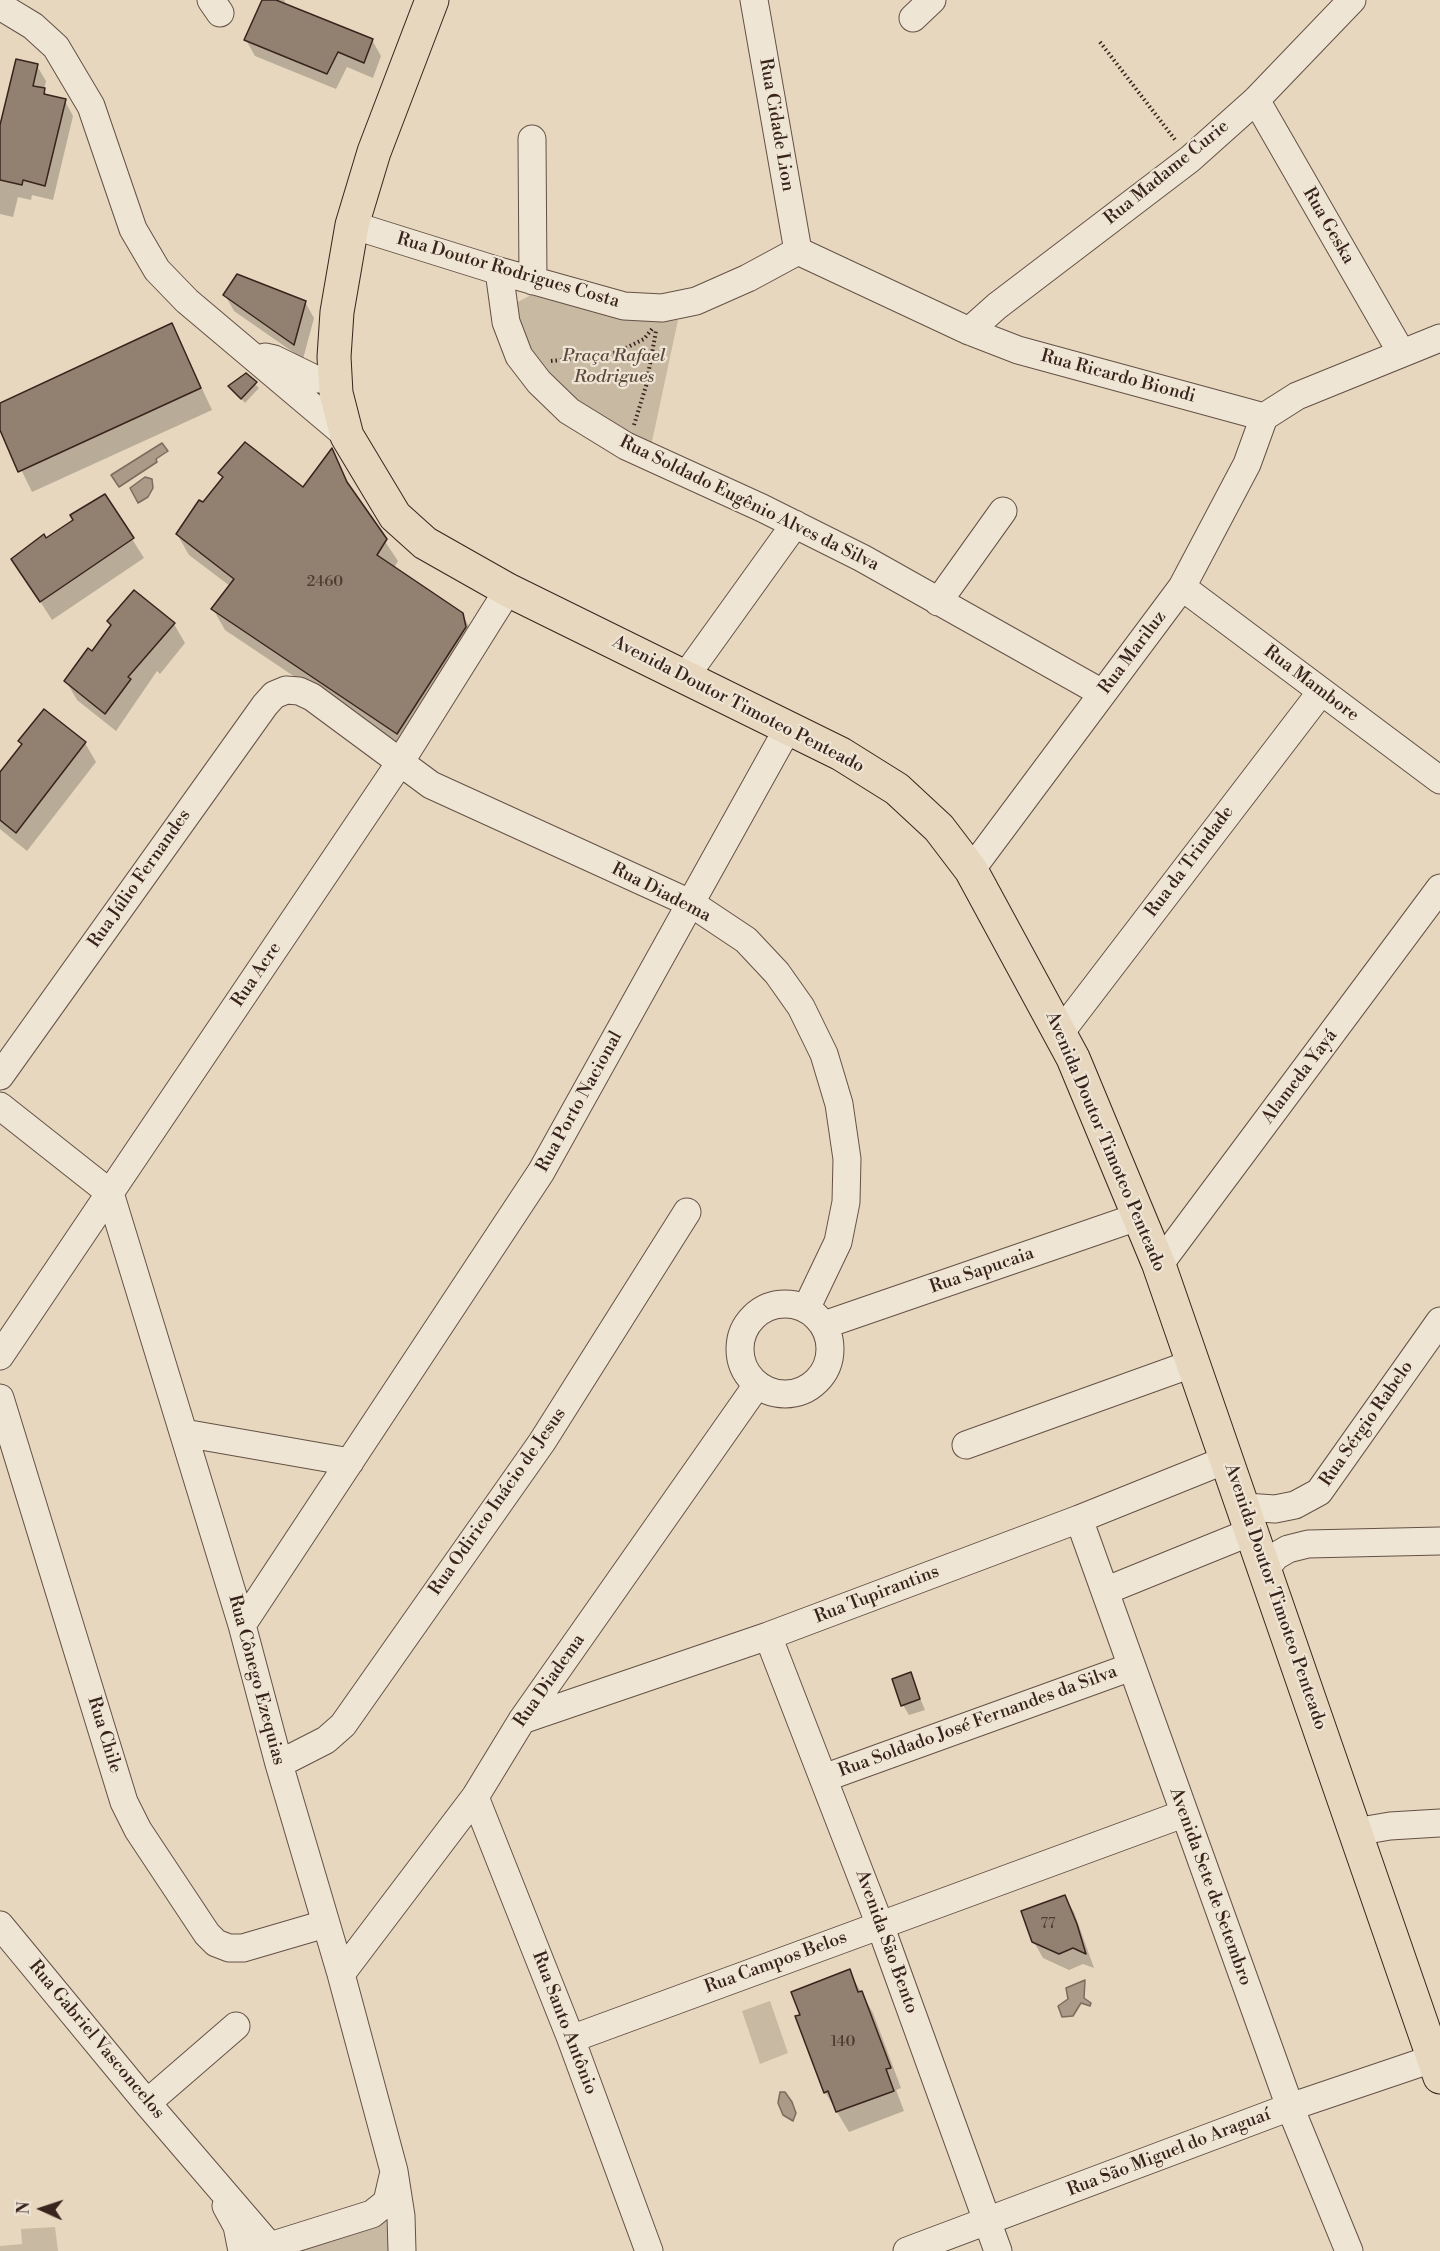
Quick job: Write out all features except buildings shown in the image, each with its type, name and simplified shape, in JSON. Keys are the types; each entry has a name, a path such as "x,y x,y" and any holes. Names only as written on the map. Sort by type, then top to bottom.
{"main road":[{"name":"Avenida Doutor Timoteo Penteado","path":"432,0 374,152 352,225 337,312 334,373 346,436 395,516 425,543 508,590 841,754 897,789 939,828 971,870 1060,1033 1140,1216 1249,1519 1436,2068"}],"street":[{"name":"Rua Cidade Lion","path":"754,0 798,251"},
{"name":"Rua Madame Curie","path":"969,331 997,306 1190,159 1256,100 1352,0"},
{"path":"0,6 33,26 56,47 62,57 91,106 133,229 157,270 187,301 346,436"},
{"name":"Rua Geska","path":"1256,100 1401,352"},
{"path":"532,139 533,281"},
{"name":"Rua Doutor Rodrigues Costa","path":"352,225 499,271 624,306 662,308 696,301 748,278 798,251"},
{"name":"Rua Ricardo Biondi","path":"798,251 969,331 1018,350 1264,417"},
{"name":"Rua Soldado Eugênio Alves da Silva","path":"499,271 506,321 519,356 539,382 569,411 626,446 795,524 862,558 1102,693"},
{"path":"1264,417 1297,396 1440,338"},
{"path":"252,355 274,359 318,380 326,379 334,373"},
{"name":"Rua Mariluz","path":"971,870 1182,587 1247,464 1264,417"},
{"path":"938,602 1003,511"},
{"path":"685,676 795,524"},
{"name":"Rua Mambore","path":"1182,587 1440,780"},
{"name":"Rua Acre","path":"0,1356 399,764 508,590"},
{"name":"Rua Diadema","path":"286,690 299,691 312,697 399,764 431,785 692,904 746,940 777,973 801,1007 824,1054 839,1104 847,1159 846,1202 838,1242 815,1317"},
{"name":"Rua Júlio Fernandes","path":"0,1076 265,705 274,695 286,690"},
{"name":"Rua da Trindade","path":"1060,1033 1321,692"},
{"name":"Rua Porto Nacional","path":"242,1625 541,1172 788,728"},
{"name":"Alameda Yayá","path":"1159,1265 1440,888"},
{"path":"0,1106 110,1193"},
{"name":"Rua Cônego Ezequias","path":"110,1193 242,1625 279,1764 341,1974 394,2171 401,2216 402,2251"},
{"name":"Rua Odirico Inácio de Jesus","path":"279,1764 326,1740 344,1725 542,1442 687,1212"},
{"name":"Rua Sapucaia","path":"815,1317 1140,1216"},
{"path":"777,1304 792,1304 815,1317 830,1340 830,1356 825,1371 815,1383 802,1392 786,1395 771,1392 757,1385 747,1374 741,1360 740,1345 743,1331 751,1318 763,1309 777,1304"},
{"name":"Rua Sérgio Rabelo","path":"1249,1519 1313,1497 1330,1480 1440,1321"},
{"path":"966,1445 1194,1364"},
{"name":"Rua Diadema","path":"341,1974 475,1797 522,1720 757,1385"},
{"name":"Rua Chile","path":"0,1398 124,1802 138,1830 207,1934 216,1943 229,1948 243,1948 326,1924"},
{"path":"184,1433 350,1462"},
{"name":"Rua Tupirantins","path":"522,1720 768,1636 1079,1519 1228,1459"},
{"path":"1295,1505 1308,1544"},
{"name":"Avenida Sete de Setembro","path":"1079,1519 1290,2107 1349,2251"},
{"path":"1105,1591 1249,1519"},
{"path":"1266,1568 1276,1556 1288,1549 1308,1544 1440,1541"},
{"name":"Avenida São Bento","path":"768,1636 880,1925 998,2251"},
{"name":"Rua Soldado José Fernandes da Silva","path":"824,1778 1131,1667"},
{"name":"Rua Santo Antônio","path":"475,1797 571,2039 649,2251"},
{"name":"Rua Campos Belos","path":"571,2039 1183,1814"},
{"path":"1355,1832 1390,1826 1440,1823"},
{"name":"Rua Gabriel Vasconcelos","path":"0,1925 147,2103 193,2155 268,2249"},
{"path":"147,2103 236,2026"},
{"name":"Rua São Miguel do Araguaí","path":"907,2251 1290,2107 1436,2068"},
{"name":"Rua Gabriel Vasconcelos","path":"193,2155 212,2188 230,2212 237,2226 242,2251"},
{"name":"Rua Cônego Ezequias","path":"268,2249 372,2214 387,2202 394,2171"}],"path":[{"path":"1100,42 1190,159"},
{"path":"547,362 618,352 644,339 659,320"},
{"path":"631,435 646,386 657,328"}],"green space":[{"name":"Praça Rafael Rodrigues","path":"531,295 633,321 678,320 651,446 580,406 532,353 518,321 516,303"},
{"path":"770,2001 788,2053 760,2064 742,2011"},
{"path":"391,2213 393,2251 289,2251"},
{"path":"55,2227 58,2251 0,2251 0,2246 22,2244 21,2229"}],"shaded area":[{"path":"162,443 168,451 156,459 157,462 119,487 111,475"},
{"path":"145,477 152,479 153,488 148,497 138,503 130,488"},
{"path":"1085,1980 1084,1998 1091,2003 1090,2006 1081,2003 1073,2016 1062,2017 1058,2006 1068,1999 1066,1988"},
{"path":"780,2092 785,2092 792,2102 796,2113 793,2121 783,2115 778,2103"}]}
